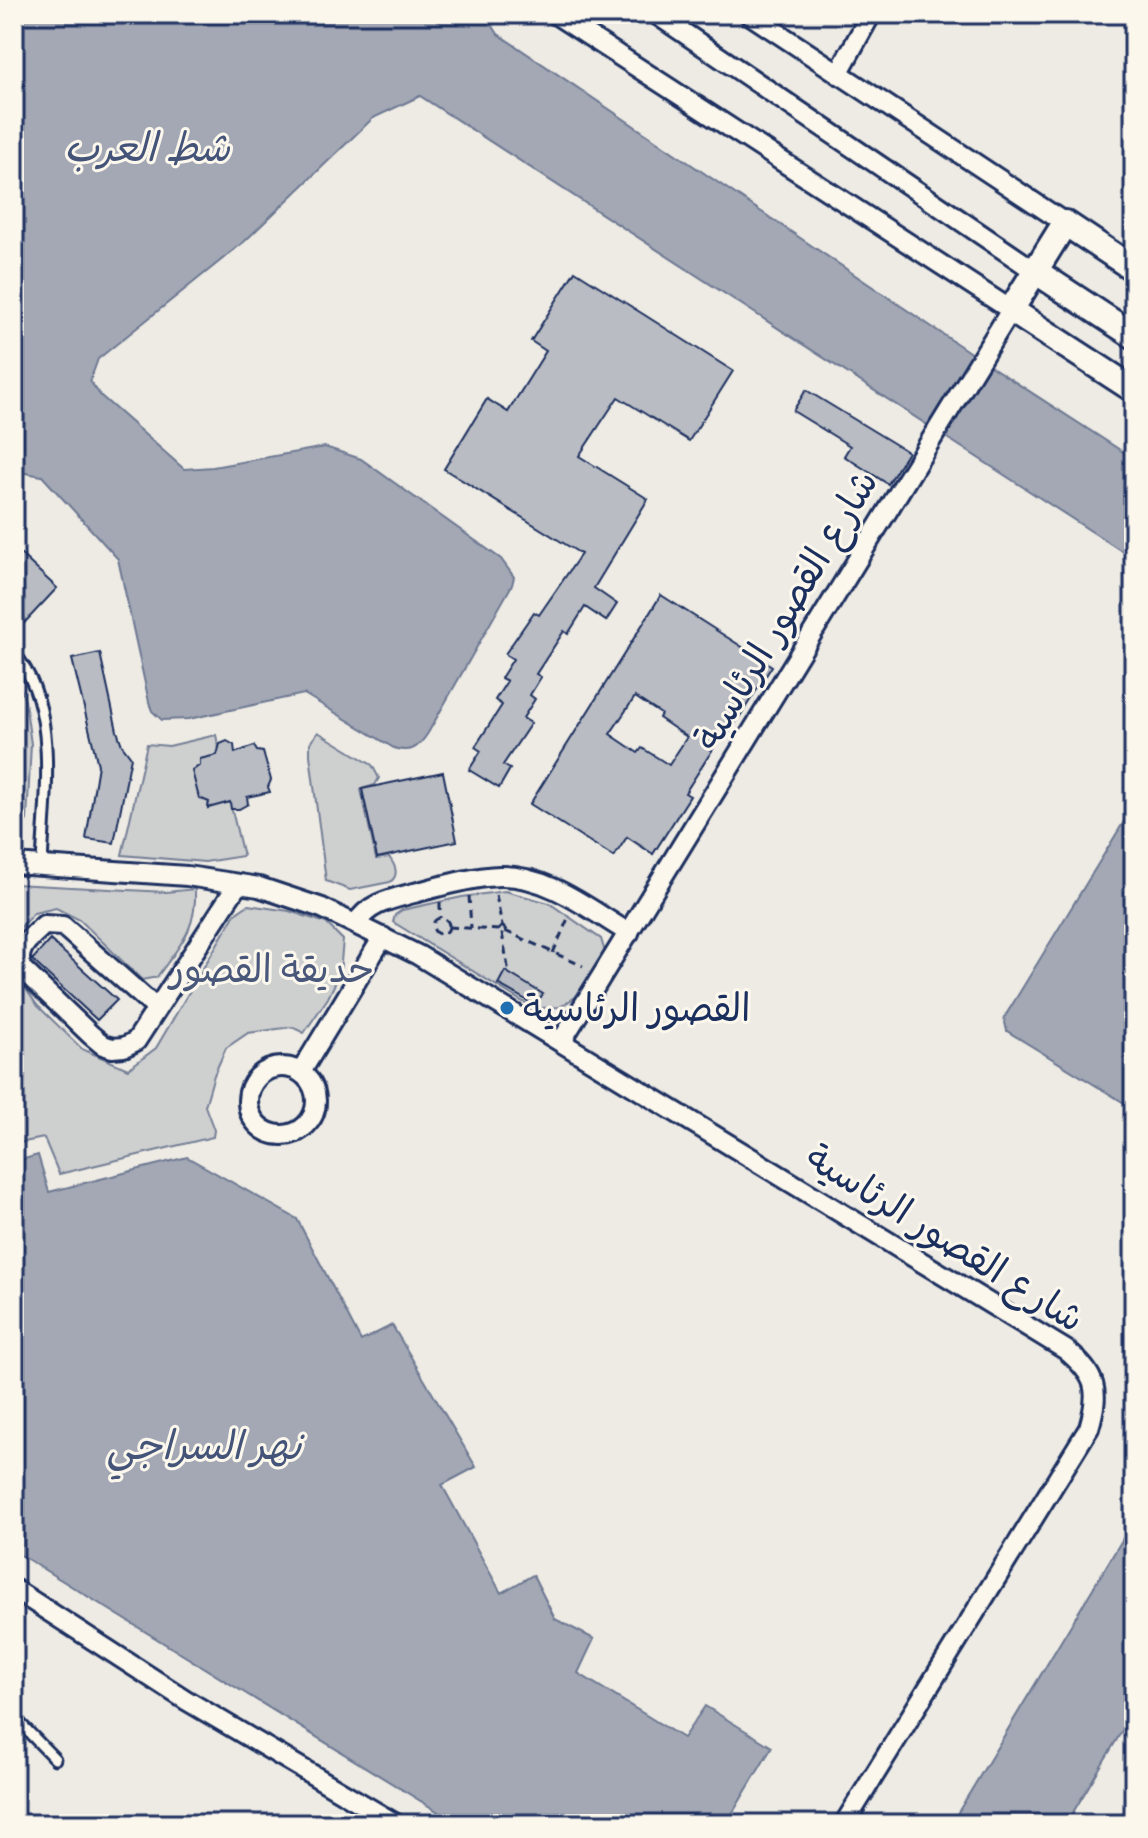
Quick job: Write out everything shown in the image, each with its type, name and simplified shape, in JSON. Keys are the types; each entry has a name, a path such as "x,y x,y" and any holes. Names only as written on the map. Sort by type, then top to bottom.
{"main road":[{"path":"1130,259 1065,223 1006,318 1134,390"},
{"path":"1035,271 1134,336"}],"street":[{"path":"555,14 1006,318"},
{"path":"656,14 1035,271"},
{"path":"749,14 1065,223"},
{"path":"838,74 871,14"},
{"name":"شارع القصور الرئاسية","path":"561,1042 1006,318"},
{"name":"شارع القصور الرئاسية","path":"14,864 187,876 259,887 322,908 418,955 1066,1350 1083,1365 1094,1384 1097,1402 1089,1428 844,1824"},
{"path":"356,924 363,913 383,902 467,880 493,877 535,881 629,933"},
{"path":"157,1009 63,926 44,925 20,952 18,960 22,969 103,1045 124,1047 136,1041 157,1009 238,884"},
{"path":"301,1072 383,937"},
{"path":"14,1589 186,1700 396,1824"}],"lane":[{"path":"14,653 32,682 45,733 47,776 42,866"},
{"path":"14,1717 55,1759"}],"path":[{"path":"493,877 509,973"},
{"path":"467,880 471,928"},
{"path":"553,953 576,902"},
{"path":"442,918 447,920 449,927 446,933 438,934 433,924 442,918"},
{"path":"449,927 502,930 583,966"}],"green space":[{"path":"14,670 25,701 31,744 27,820 14,841"},
{"path":"318,732 372,765 379,778 375,785 361,789 376,859 389,857 395,867 395,876 390,882 350,890 326,881 310,755 310,743"},
{"path":"216,735 220,754 201,759 202,764 193,773 200,798 210,800 208,805 230,802 243,856 205,862 122,855 147,744 169,746"},
{"name":"حديقة القصور","path":"14,884 166,892 195,889 195,903 190,926 180,946 157,977 142,980 80,920 56,908 34,913 14,935"},
{"path":"505,891 549,903 601,939 605,952 603,959 580,994 560,1007 541,1008 523,1002 393,922 395,915 402,910"},
{"name":"حديقة القصور","path":"248,905 289,911 326,923 343,940 340,973 328,998 304,1033 292,1027 248,1033 226,1048 205,1106 214,1130 213,1137 59,1174 44,1138 14,1144 14,972 37,1005 82,1049 128,1069 156,1048 235,914"}],"water":[{"name":"شط العرب","path":"14,14 489,14 487,17 498,34 978,358 1134,459 1134,559 420,96 373,118 245,241 98,359 90,381 101,396 184,469 213,467 325,447 361,459 501,559 514,577 512,585 428,733 414,748 394,748 304,694 189,719 162,720 152,711 149,702 118,559 42,476 14,471"},
{"path":"1134,805 1134,1109 1007,1031 1004,1018"},
{"name":"نهر السراجي","path":"38,1155 49,1192 187,1157 297,1219 361,1341 392,1325 476,1467 442,1485 501,1593 533,1575 555,1619 594,1639 578,1673 683,1738 705,1706 772,1747 726,1824 458,1824 14,1551 14,1162"},
{"path":"1134,1520 1134,1711 1066,1824 951,1824"}],"building":[{"path":"575,271 733,371 689,441 618,397 579,456 648,499 594,588 617,604 606,621 585,607 568,634 564,631 536,674 541,677 530,695 535,699 523,718 531,723 503,765 510,769 499,788 469,770 481,751 475,747 502,705 495,700 507,681 501,678 513,659 505,654 534,612 539,615 581,554 444,469 487,399 508,412 546,351 531,341"},
{"path":"806,390 908,452 888,484 844,456 850,446 793,411"},
{"path":"14,548 57,588 14,634"},
{"path":"661,595 772,666 724,741 720,738 685,793 690,796 653,854 627,837 614,857 530,804","holes":["635,697 661,714 659,718 687,737 669,765 642,748 638,753 610,734"]},
{"path":"100,653 117,731 131,757 114,843 86,839 98,765 72,659"},
{"path":"227,741 234,745 235,753 254,746 257,751 263,752 271,780 268,787 270,792 247,797 248,804 239,809 231,809 230,802 208,808 209,802 199,798 192,771 200,765 200,759 217,755 220,744"},
{"path":"443,772 457,841 377,858 362,789"},
{"path":"50,940 117,1000 97,1020 32,960"},
{"path":"505,971 543,994 535,1005 498,984"}],"place":[{"name":"القصور الرئاسية","path":"507,1008"}]}
